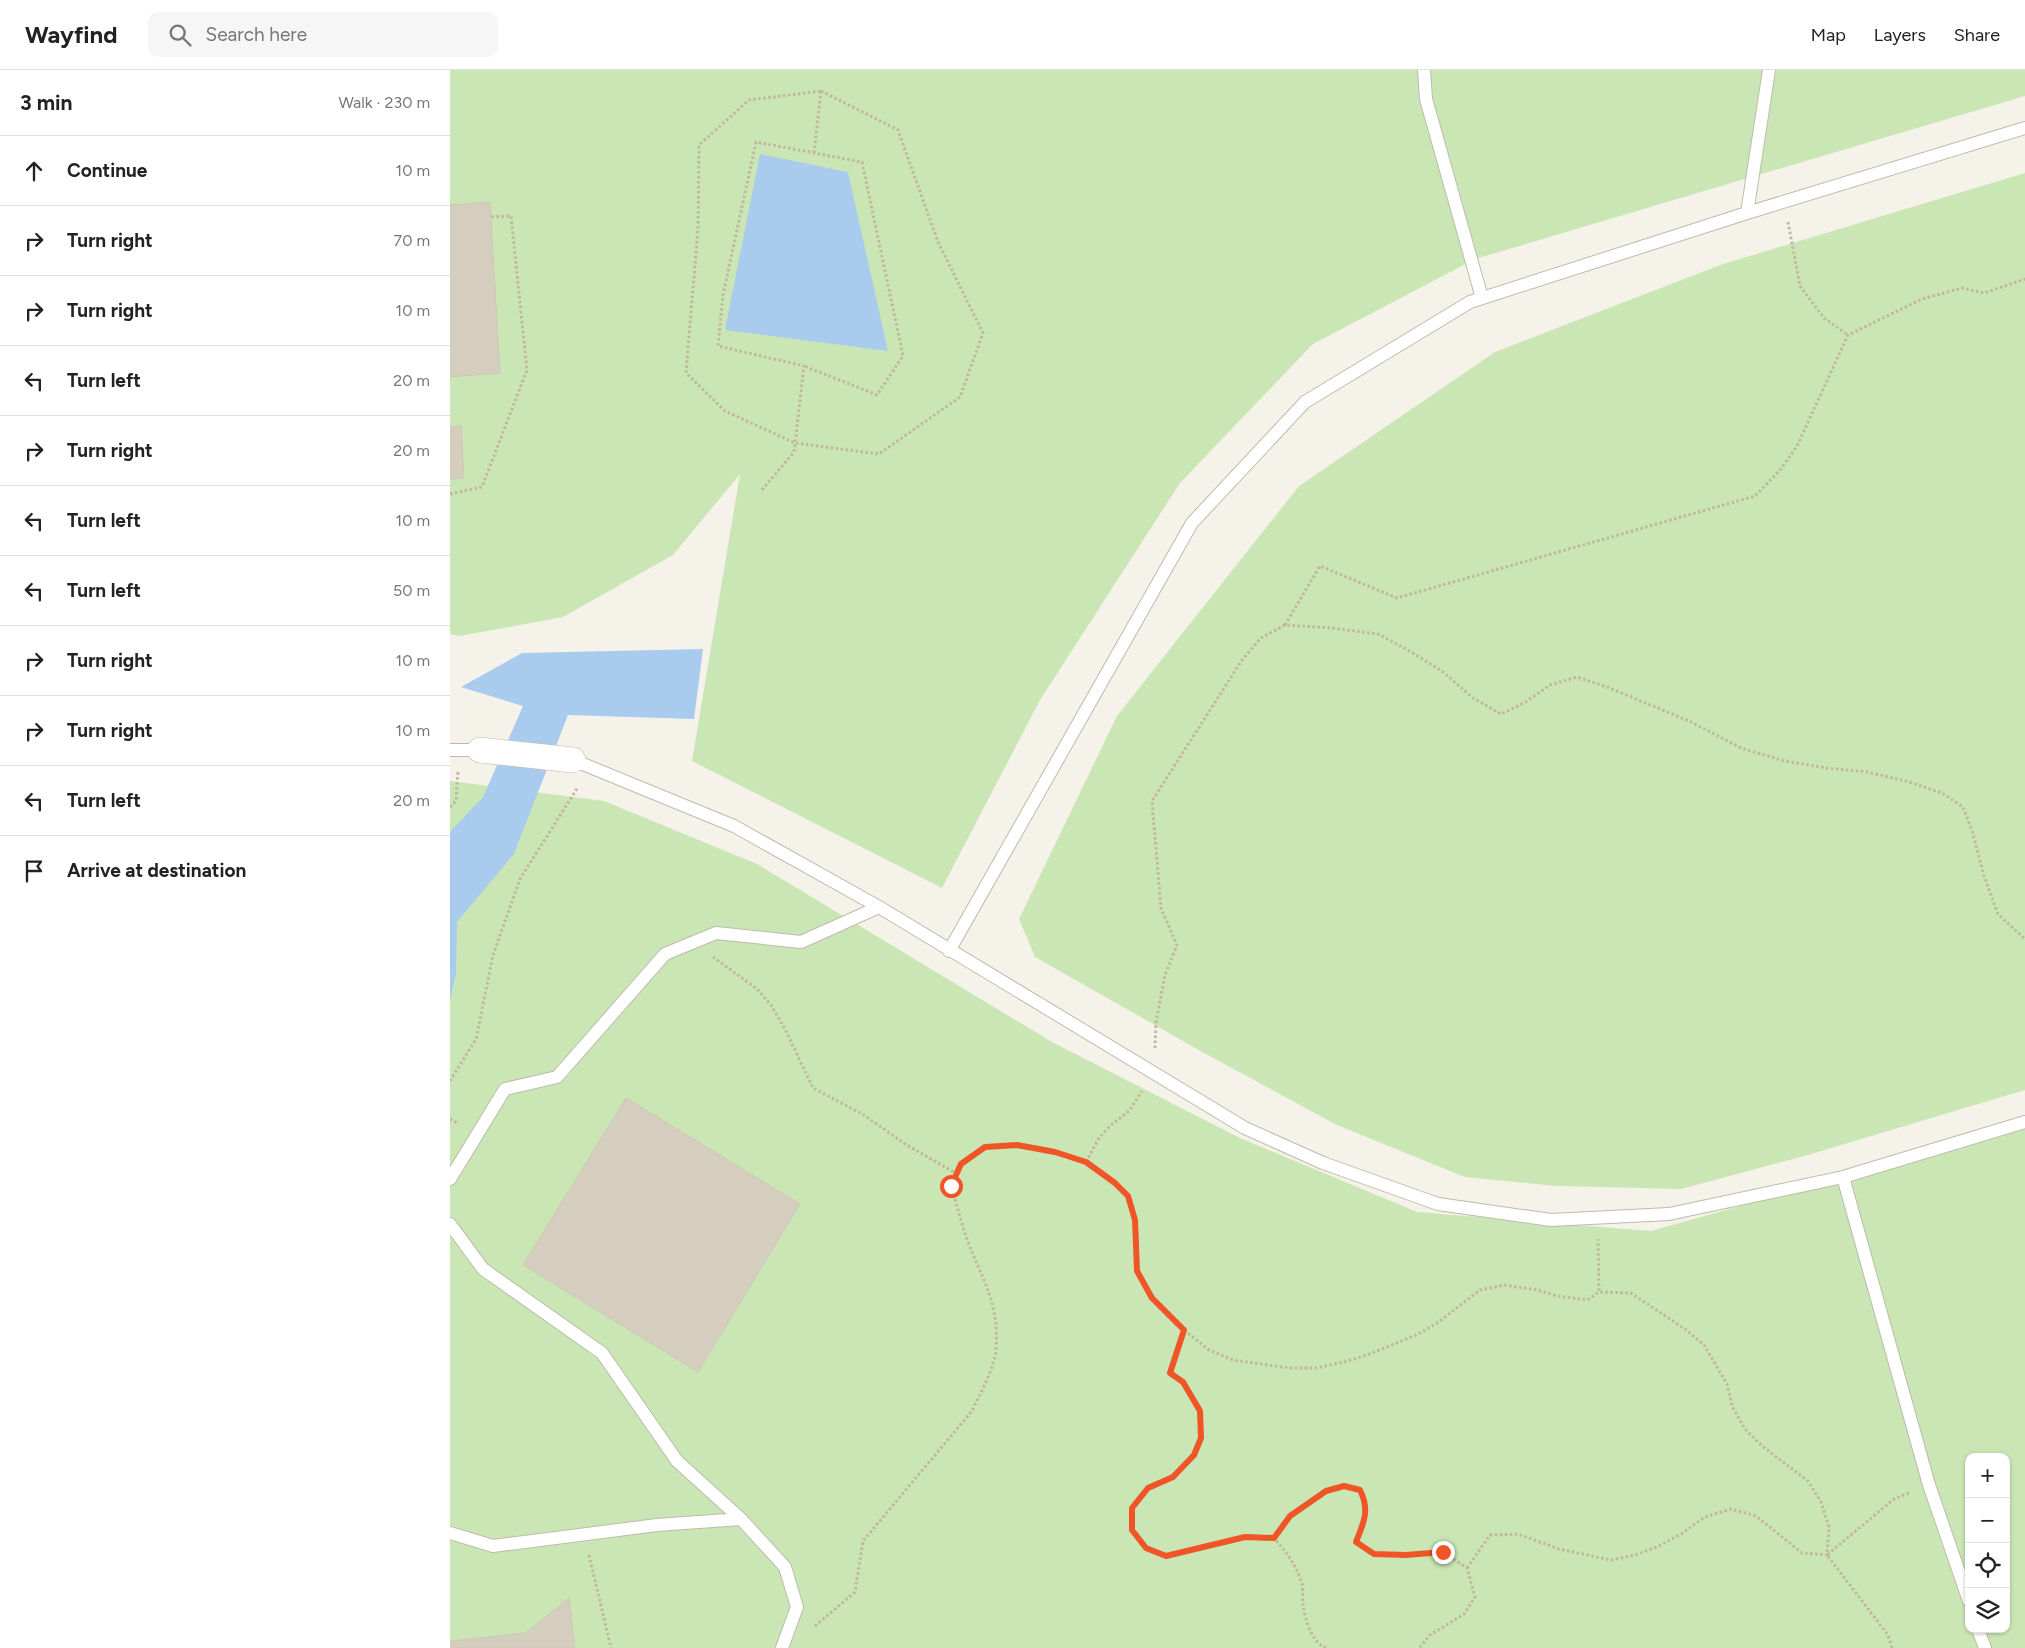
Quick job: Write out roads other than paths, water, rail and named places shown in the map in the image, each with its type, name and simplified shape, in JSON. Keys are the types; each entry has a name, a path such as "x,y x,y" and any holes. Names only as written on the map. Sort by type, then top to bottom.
{"street":[{"path":"463,750 582,763"}],"lane":[{"path":"1424,70 1426,99 1482,298"},
{"path":"1747,213 1769,70"},
{"path":"949,951 1192,523 1305,402 1470,302 1747,213 2025,128"},
{"path":"582,763 734,826 879,907 1245,1128 1323,1163 1438,1204 1551,1220 1669,1214 1843,1177 2025,1122"},
{"path":"450,1179 505,1088 557,1077 665,954 716,933 801,942 879,907"},
{"path":"1843,1177 1929,1485 1965,1589"},
{"path":"450,1224 483,1269 602,1353 677,1461 741,1519 785,1567 797,1607 782,1648"},
{"path":"450,1533 493,1546 657,1525 741,1519"},
{"path":"1979,1633 1985,1648"}],"water":[{"path":"760,154 848,172 888,351 725,330"},
{"path":"703,649 694,719 568,715 514,854 457,922 456,974 450,1000 450,832 483,797 523,706 461,687 522,653"}]}
